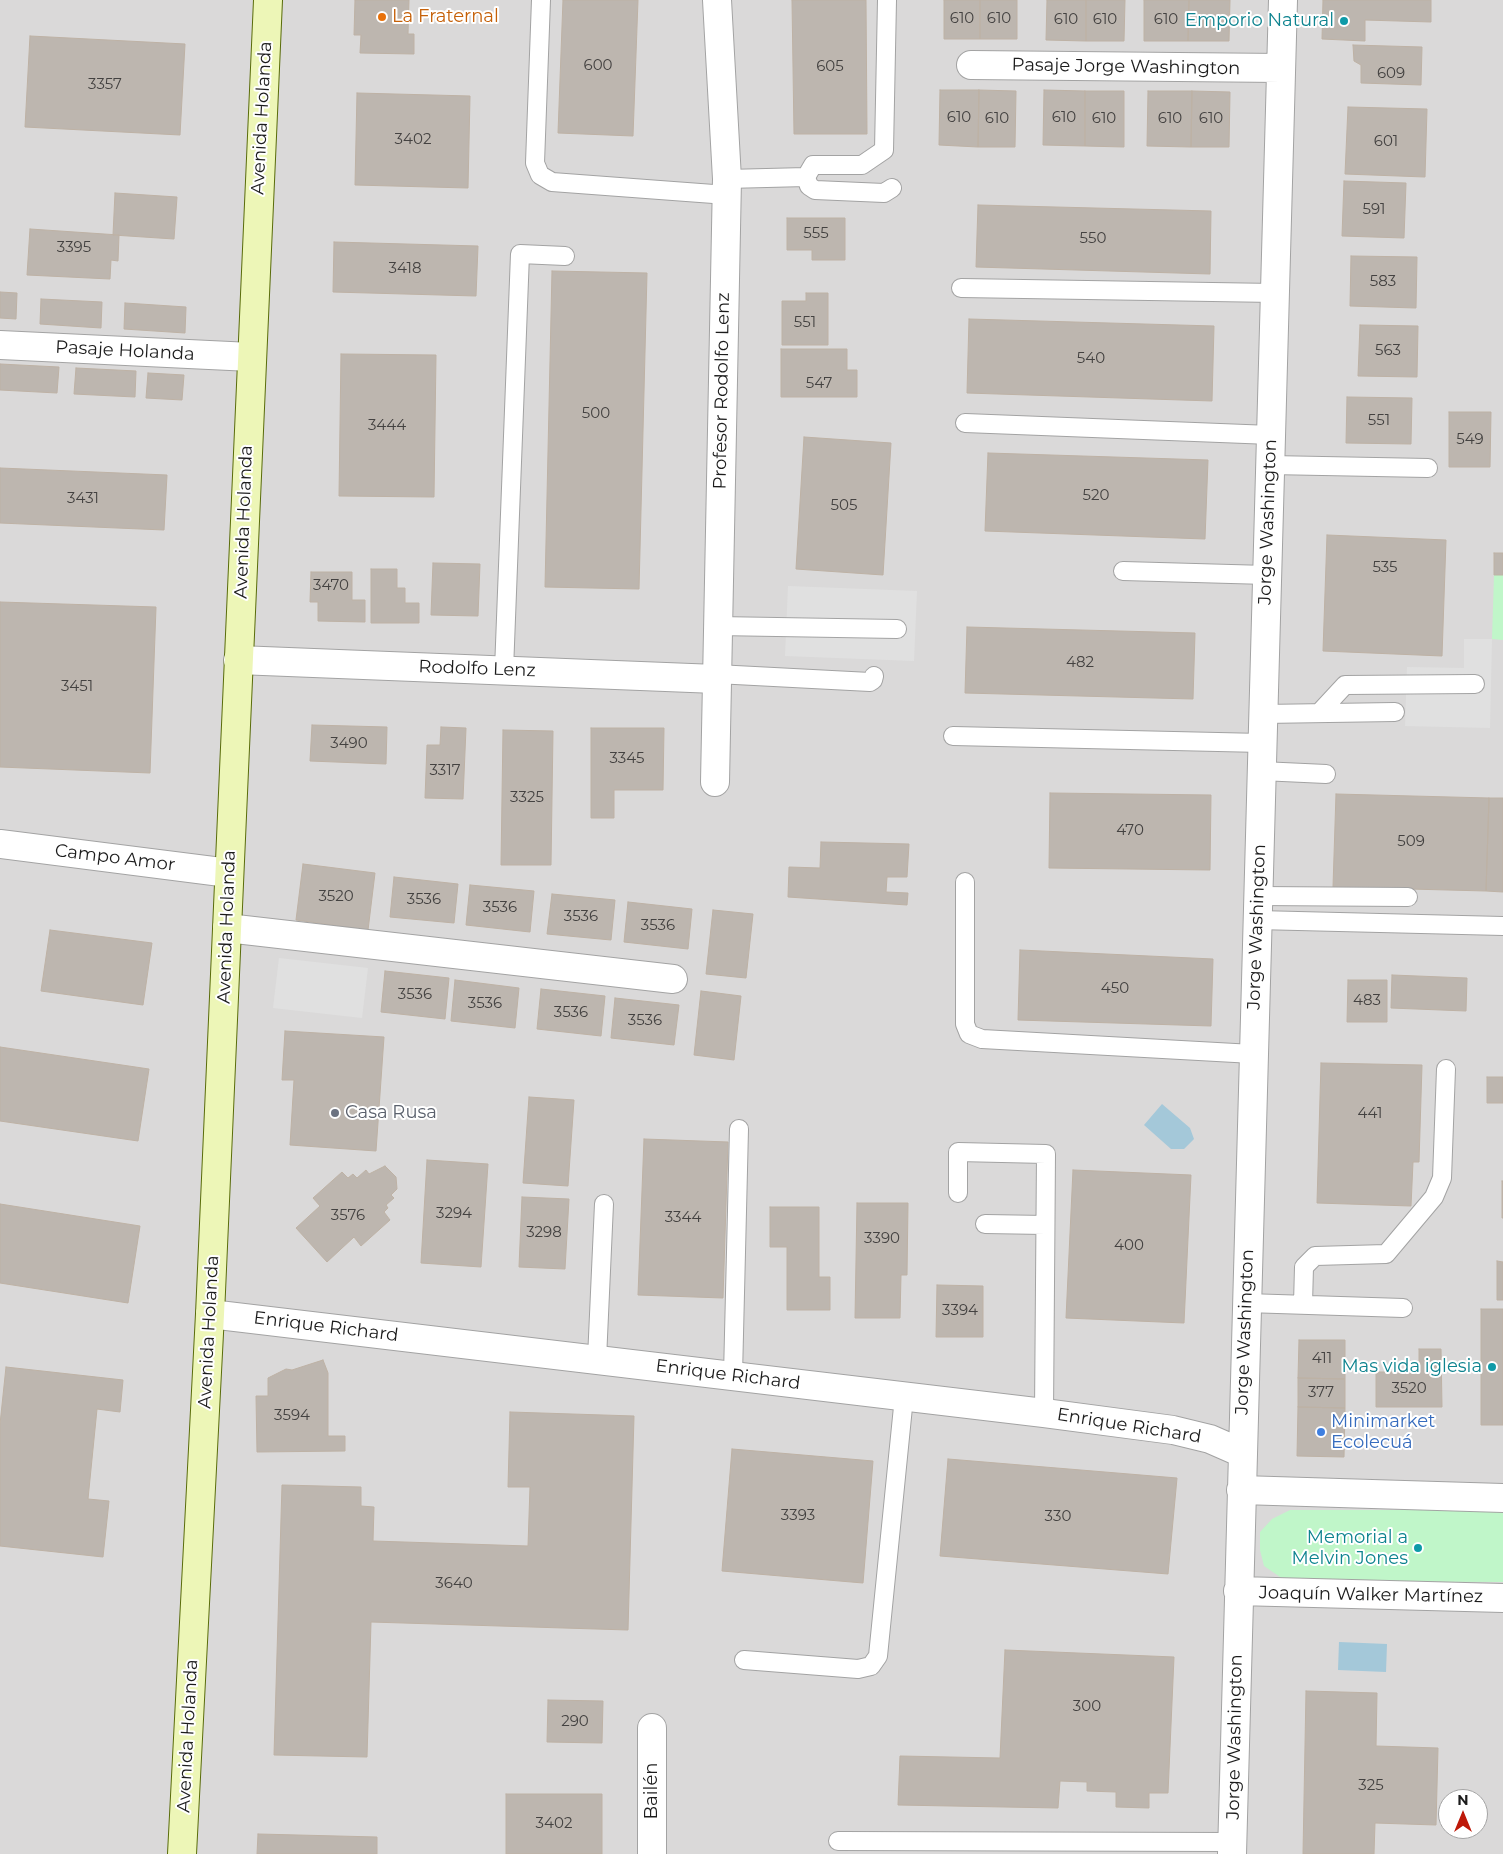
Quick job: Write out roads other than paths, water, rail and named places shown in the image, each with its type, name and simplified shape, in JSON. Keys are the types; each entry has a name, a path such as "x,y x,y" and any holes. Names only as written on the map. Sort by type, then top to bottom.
{"street":[{"name":"Avenida Holanda","path":"182,1854 210,1314 268,0"},
{"name":"Profesor Rodolfo Lenz","path":"715,782 727,187 718,0"},
{"name":"Jorge Washington","path":"1232,1848 1283,0"},
{"name":"Pasaje Jorge Washington","path":"972,65 1281,68"},
{"name":"Pasaje Holanda","path":"0,345 251,357"},
{"name":"Rodolfo Lenz","path":"238,660 716,676"},
{"name":"Campo Amor","path":"0,844 229,873"},
{"path":"227,928 673,979"},
{"name":"Enrique Richard","path":"210,1314 733,1375 1173,1430 1210,1439 1242,1453"},
{"path":"1241,1490 1503,1498"},
{"name":"Joaquín Walker Martínez","path":"1238,1592 1503,1598"},
{"name":"Bailén","path":"652,1728 652,1854"}],"lane":[{"path":"541,0 535,164 540,175 552,182 727,187 806,177"},
{"path":"887,0 884,150 862,165 812,165 806,177 809,186 815,190 884,192 892,188"},
{"path":"504,670 520,254 565,256"},
{"path":"961,288 1275,293"},
{"path":"965,423 1271,435"},
{"path":"1270,465 1428,468"},
{"path":"1123,571 1267,575"},
{"path":"717,626 897,629"},
{"path":"716,676 870,682 874,680 874,676"},
{"path":"1319,713 1345,685 1475,684"},
{"path":"1263,714 1395,712"},
{"path":"953,736 1262,743"},
{"path":"1261,772 1326,774"},
{"path":"965,882 965,1024 969,1034 982,1039 1253,1054"},
{"path":"1257,908 1408,897"},
{"path":"1257,908 1503,926"},
{"path":"1304,1304 1304,1267 1315,1256 1386,1254 1434,1197 1442,1178 1446,1070"},
{"path":"733,1375 739,1129"},
{"path":"958,1193 958,1152 1046,1154 1044,1413"},
{"path":"597,1359 604,1204"},
{"path":"985,1224 1044,1225"},
{"path":"1246,1303 1404,1308"},
{"path":"744,1660 858,1669 872,1666 878,1656 904,1397"},
{"path":"838,1841 1232,1848"}],"water":[{"path":"1162,1104 1190,1128 1194,1139 1184,1149 1171,1149 1144,1125"},
{"path":"1339,1642 1387,1644 1386,1672 1338,1670"}],"place":[{"name":"La Fraternal","path":"382,17"},
{"name":"Emporio Natural","path":"1344,21"},
{"name":"Casa Rusa","path":"335,1113"},
{"name":"Mas vida iglesia","path":"1492,1367"},
{"name":"Minimarket Ecolecuá","path":"1321,1432"},
{"name":"Memorial a Melvin Jones","path":"1418,1548"}]}
